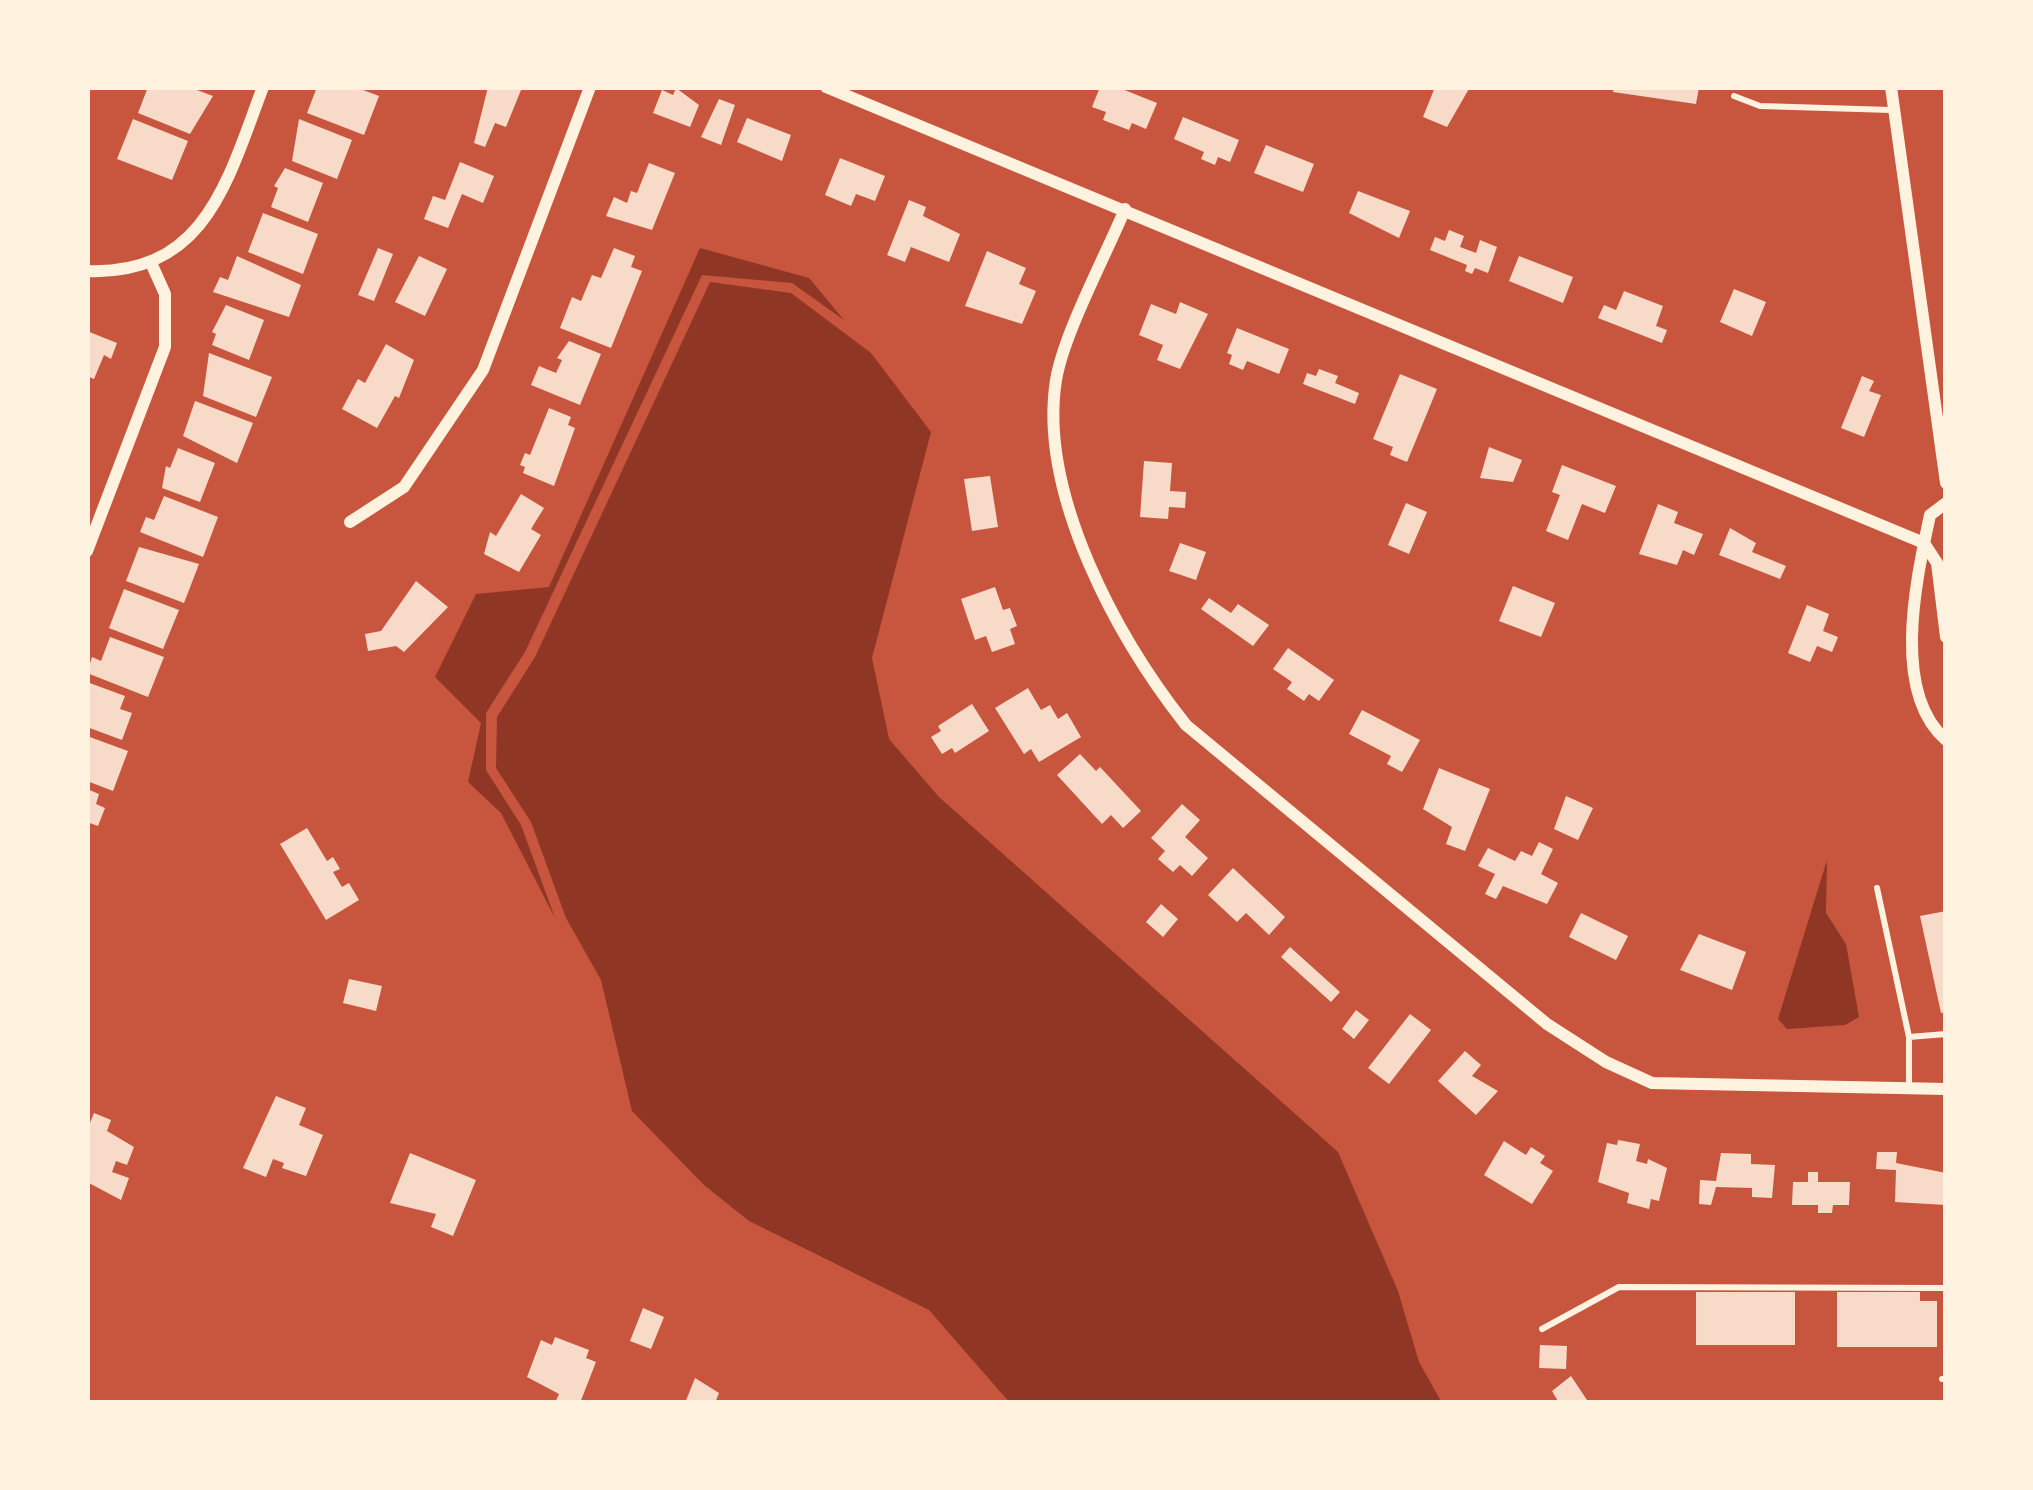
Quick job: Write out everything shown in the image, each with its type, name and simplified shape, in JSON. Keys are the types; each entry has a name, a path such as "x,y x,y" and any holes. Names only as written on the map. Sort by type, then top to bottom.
{"street":[{"path":"87,271 119,272 152,265 192,233 225,188 263,87"},
{"path":"350,522 404,488 483,370 590,87"},
{"path":"826,87 1924,543 1937,563 1946,637"},
{"path":"1891,87 1946,483"},
{"path":"1125,209 1057,376 1051,438 1072,519 1139,665 1186,725 1547,1024 1606,1062 1652,1082 1709,1088 1946,1089"},
{"path":"87,551 165,347 164,294 152,265"},
{"path":"1946,503 1930,515 1924,543 1914,680 1935,730 1946,740"}],"lane":[{"path":"1734,96 1760,106 1894,110"},
{"path":"1877,888 1909,1037 1909,1089"},
{"path":"1909,1037 1946,1034"},
{"path":"1542,1329 1618,1287 1946,1288"}],"shaded area":[{"path":"700,248 809,278 844,320 792,283 702,275 525,652 486,713 486,770 521,825 555,918 501,813 468,782 481,723 435,677 476,594 549,587"},
{"path":"710,282 791,293 871,353 931,432 872,658 889,739 939,797 1338,1152 1398,1291 1419,1362 1442,1403 1010,1403 929,1310 749,1221 704,1185 632,1111 601,980 566,918 531,822 496,768 497,717 535,657"},
{"path":"1827,860 1826,913 1846,944 1859,1017 1845,1025 1787,1029 1778,1019"}],"building":[{"path":"148,87 189,87 213,96 190,134 138,113"},
{"path":"317,87 355,87 379,96 364,135 307,113"},
{"path":"488,87 521,90 506,127 495,123 485,147 474,143"},
{"path":"1100,87 1117,87 1157,103 1146,129 1132,123 1129,130 1103,120 1106,112 1092,107"},
{"path":"1435,87 1470,87 1447,127 1423,117"},
{"path":"1614,87 1699,87 1696,104 1613,92"},
{"path":"676,88 699,105 690,127 653,113 662,90 673,95"},
{"path":"719,99 735,105 721,145 701,137"},
{"path":"1183,117 1239,140 1230,162 1218,157 1215,165 1201,159 1204,152 1174,139"},
{"path":"747,118 791,135 782,161 737,142"},
{"path":"133,119 188,141 172,180 117,159"},
{"path":"299,119 352,140 337,179 292,161"},
{"path":"1266,145 1314,164 1303,192 1254,173"},
{"path":"840,158 885,176 875,201 856,194 851,206 825,195"},
{"path":"460,162 494,176 483,203 462,194 448,228 424,219 433,196 445,200"},
{"path":"649,163 675,173 652,230 606,216 614,197 627,203 631,191 637,193"},
{"path":"285,168 323,183 308,222 271,207 278,188 274,186"},
{"path":"1358,191 1410,211 1399,238 1349,213"},
{"path":"909,200 926,207 923,216 960,234 949,262 911,247 905,262 887,255"},
{"path":"263,213 318,234 303,274 248,252"},
{"path":"1449,230 1464,236 1460,247 1476,253 1480,240 1497,247 1488,273 1475,268 1472,274 1465,271 1467,265 1430,250 1435,237 1445,241"},
{"path":"378,248 393,254 374,301 358,295"},
{"path":"614,248 635,256 631,267 642,271 611,348 560,328 572,297 581,301 592,275 601,278"},
{"path":"987,251 1026,268 1019,284 1036,291 1022,324 965,306"},
{"path":"237,256 301,285 289,317 213,292 220,277 228,280"},
{"path":"419,256 447,269 425,316 395,302"},
{"path":"1519,256 1573,277 1563,303 1509,281"},
{"path":"1734,289 1766,302 1752,336 1720,322"},
{"path":"1624,291 1663,306 1656,326 1667,330 1662,343 1598,318 1604,305 1616,310"},
{"path":"1180,302 1208,314 1180,369 1157,360 1163,345 1139,335 1151,304 1176,314"},
{"path":"226,305 264,320 249,360 212,345 216,334 212,332"},
{"path":"1237,328 1289,349 1279,374 1247,361 1243,370 1229,364 1232,355 1227,353"},
{"path":"87,331 117,343 111,359 104,355 94,379 87,376"},
{"path":"569,341 601,354 580,405 531,385 539,366 556,373 562,360 557,358"},
{"path":"386,344 414,360 399,398 395,396 377,428 342,409 358,379 365,383"},
{"path":"209,353 272,377 256,417 203,396"},
{"path":"1319,369 1338,376 1335,383 1359,393 1355,404 1303,384 1307,373 1316,376"},
{"path":"1400,374 1437,389 1407,462 1390,455 1393,447 1373,439"},
{"path":"1862,376 1874,381 1869,391 1881,395 1864,437 1841,428"},
{"path":"195,401 253,423 237,463 183,436"},
{"path":"549,408 571,417 568,425 575,428 554,486 523,473 525,467 520,465 525,453 530,455"},
{"path":"1489,447 1522,460 1513,482 1480,478"},
{"path":"178,448 215,463 200,502 162,488 166,466 170,468"},
{"path":"1144,461 1172,463 1170,491 1186,492 1185,508 1169,507 1168,519 1140,517"},
{"path":"1562,465 1616,486 1605,513 1582,504 1568,540 1546,531 1560,495 1552,492"},
{"path":"990,476 998,527 972,531 964,479"},
{"path":"521,494 544,508 531,529 541,535 519,572 484,554 490,532 496,536"},
{"path":"164,496 218,517 203,557 140,532 146,517 154,520"},
{"path":"1406,503 1427,512 1409,554 1388,545"},
{"path":"1658,504 1678,512 1674,523 1703,534 1694,555 1683,550 1677,565 1639,554"},
{"path":"1730,528 1756,543 1752,552 1786,566 1780,579 1719,555"},
{"path":"1180,543 1206,552 1196,580 1169,571"},
{"path":"139,547 199,564 184,603 126,581"},
{"path":"416,581 448,607 404,652 396,646 368,651 365,634 381,631"},
{"path":"1513,586 1555,603 1541,637 1499,621"},
{"path":"995,587 1003,610 1010,608 1017,626 1010,629 1015,644 992,652 986,636 975,640 961,599"},
{"path":"124,589 179,610 163,649 109,628"},
{"path":"1209,598 1231,613 1238,604 1269,625 1253,646 1201,609"},
{"path":"1807,605 1829,614 1823,631 1838,637 1832,652 1817,646 1810,662 1788,653"},
{"path":"110,637 164,657 148,697 87,673 92,657 101,661"},
{"path":"1288,648 1334,680 1319,701 1309,694 1304,701 1287,689 1292,682 1273,669"},
{"path":"87,682 125,696 120,709 132,713 122,740 87,727"},
{"path":"1028,688 1041,710 1050,705 1058,719 1067,713 1081,737 1039,762 1031,749 1024,754 995,708"},
{"path":"972,704 989,731 955,753 952,748 942,754 931,737 941,731 938,726"},
{"path":"1362,710 1420,740 1402,772 1387,764 1391,756 1349,734"},
{"path":"87,736 128,751 113,791 87,781"},
{"path":"1080,754 1096,771 1100,767 1141,811 1123,828 1111,815 1102,824 1057,775"},
{"path":"1439,768 1490,789 1465,851 1446,844 1452,827 1423,809"},
{"path":"87,789 99,794 96,804 105,808 98,826 87,822"},
{"path":"1566,796 1593,808 1578,840 1554,829"},
{"path":"1182,804 1200,820 1185,837 1208,858 1192,876 1180,865 1173,872 1158,859 1165,851 1151,838"},
{"path":"307,828 327,861 333,857 340,869 333,872 342,887 349,883 359,900 326,920 280,844"},
{"path":"1539,842 1553,849 1541,874 1558,883 1547,904 1503,886 1496,899 1485,894 1495,874 1478,866 1488,848 1515,861 1521,851 1532,856"},
{"path":"1233,868 1285,917 1269,935 1246,913 1237,922 1208,895"},
{"path":"1161,904 1178,919 1163,937 1146,922"},
{"path":"1946,911 1946,1012 1941,1013 1920,916"},
{"path":"1581,913 1628,936 1616,960 1569,937"},
{"path":"1699,934 1746,952 1732,990 1680,970"},
{"path":"1290,947 1340,992 1331,1002 1281,957"},
{"path":"349,979 382,986 376,1011 343,1003"},
{"path":"1356,1010 1369,1020 1354,1039 1342,1029"},
{"path":"1410,1014 1431,1030 1389,1084 1368,1068"},
{"path":"1465,1051 1481,1065 1472,1076 1498,1091 1476,1115 1438,1081"},
{"path":"276,1096 306,1108 299,1125 323,1135 306,1176 282,1168 284,1163 273,1159 266,1177 243,1168"},
{"path":"94,1113 111,1120 107,1131 134,1147 127,1165 116,1161 112,1172 129,1178 121,1200 87,1182 87,1130"},
{"path":"1618,1140 1640,1144 1636,1161 1647,1164 1648,1159 1667,1168 1659,1201 1651,1199 1649,1209 1627,1203 1629,1193 1598,1182 1607,1143 1617,1145"},
{"path":"1504,1141 1526,1155 1531,1147 1545,1156 1540,1163 1553,1171 1532,1204 1484,1175"},
{"path":"1877,1152 1897,1152 1896,1163 1946,1173 1946,1205 1895,1202 1896,1170 1876,1169"},
{"path":"410,1153 476,1180 453,1236 431,1227 436,1214 390,1203"},
{"path":"1721,1153 1751,1154 1751,1164 1775,1165 1772,1198 1752,1197 1752,1188 1716,1187 1711,1205 1699,1204 1700,1180 1716,1181"},
{"path":"1808,1172 1818,1172 1818,1182 1850,1182 1849,1205 1833,1205 1832,1213 1818,1213 1818,1205 1792,1205 1793,1182 1808,1182"},
{"path":"1696,1292 1795,1292 1795,1345 1696,1345"},
{"path":"1837,1292 1920,1292 1920,1301 1937,1301 1937,1347 1837,1347"},
{"path":"643,1308 664,1317 651,1349 630,1341"},
{"path":"555,1337 589,1350 586,1358 596,1362 580,1403 555,1403 559,1394 527,1377 541,1340 552,1345"},
{"path":"1540,1345 1567,1346 1566,1369 1539,1368"},
{"path":"1571,1376 1589,1403 1559,1403 1552,1391"},
{"path":"695,1378 719,1393 715,1403 685,1403"}]}
